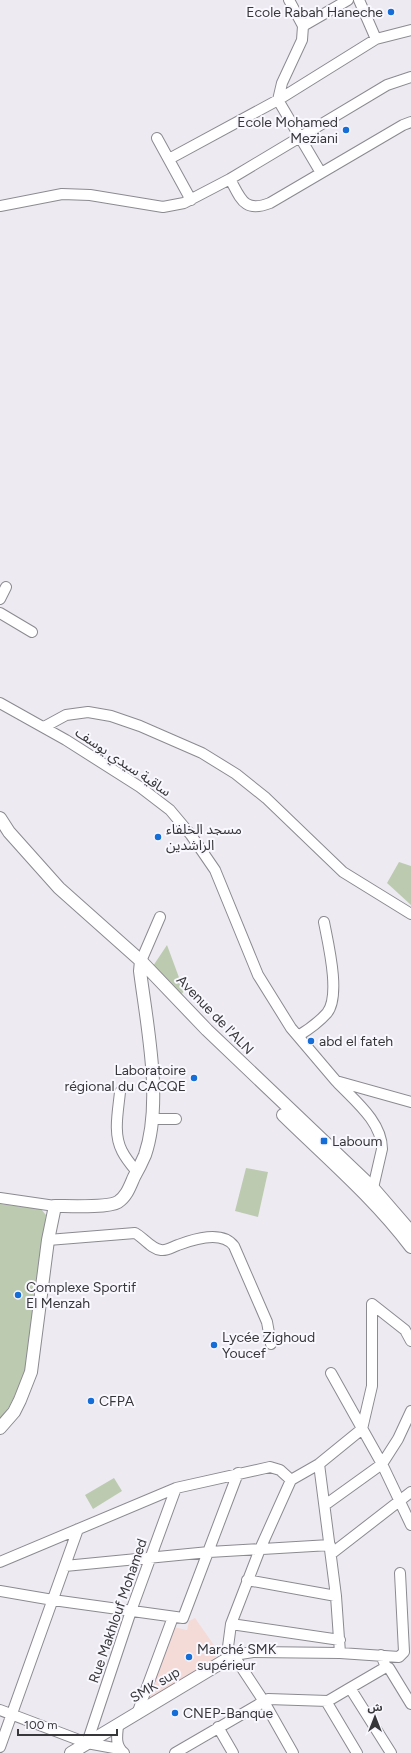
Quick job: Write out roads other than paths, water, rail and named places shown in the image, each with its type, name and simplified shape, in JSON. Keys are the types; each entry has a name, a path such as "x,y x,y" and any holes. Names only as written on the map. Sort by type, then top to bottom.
{"main road":[{"path":"0,818 9,832 59,888 141,966 197,1031 411,1232"},
{"path":"0,834 52,892 141,966 153,1095 151,1129 145,1155 125,1195 117,1202 107,1205 55,1206 48,1240 31,1372 14,1412 0,1428"},
{"path":"370,1192 411,1247"},
{"name":"SMK sup","path":"72,1753 234,1655"}],"street":[{"path":"289,0 302,26 302,40 282,83 278,100 321,173"},
{"path":"302,26 348,0"},
{"path":"359,0 376,39"},
{"path":"169,159 278,100 376,39 411,30"},
{"path":"0,206 62,194 90,195 163,207 174,206 191,200 230,179 387,85 411,77"},
{"path":"230,179 243,200 249,205 259,207 270,203 403,125 411,122"},
{"path":"157,138 191,200"},
{"path":"0,599 6,588"},
{"path":"0,613 32,632"},
{"name":"ساقية سيدي يوسف","path":"0,703 44,727 140,787 170,810 191,835 214,870 258,975 291,1028 377,1128 382,1143 382,1150 370,1192"},
{"path":"0,714 9,709"},
{"path":"44,727 66,715 88,712 111,716 170,738 202,753 236,774 266,798 343,872 411,914"},
{"path":"141,966 160,917"},
{"path":"298,1036 328,1012 333,999 332,968 324,922"},
{"path":"336,1081 411,1102"},
{"path":"120,1092 116,1131 118,1142 122,1152 137,1172"},
{"path":"152,1119 176,1119"},
{"path":"0,1198 55,1206"},
{"path":"48,1240 135,1233 156,1249 166,1250 179,1244 210,1236 224,1238 230,1241 234,1246 267,1322 271,1344"},
{"path":"293,1753 263,1700 228,1647 231,1624 246,1580 291,1480 319,1464 362,1429 372,1386 372,1304 405,1330 411,1341"},
{"path":"331,1373 382,1464 411,1525"},
{"path":"325,1505 382,1464 398,1439 411,1411"},
{"path":"319,1464 331,1549 340,1653"},
{"path":"0,1562 176,1488 270,1467 280,1470 291,1480"},
{"path":"0,1591 131,1612 183,1618 238,1473"},
{"name":"Rue Makhlouf Mohamed","path":"87,1743 131,1612 176,1488"},
{"path":"65,1566 209,1552 260,1549 331,1549 400,1502 411,1492"},
{"path":"0,1748 78,1529"},
{"path":"234,1655 253,1652 340,1653 399,1657 404,1652 400,1573"},
{"path":"246,1580 336,1596"},
{"path":"137,1714 173,1617"},
{"path":"231,1624 340,1640"},
{"path":"381,1655 386,1667 389,1668 411,1704"},
{"path":"175,1753 188,1750 218,1727 263,1700 272,1698 326,1701 386,1667"},
{"path":"350,1688 391,1753"},
{"path":"326,1701 357,1753"},
{"path":"0,1710 87,1743 121,1751"},
{"path":"118,1726 116,1739 121,1751"},
{"path":"218,1727 233,1753"}],"place":[{"name":"Ecole Rabah Haneche","path":"391,12"},
{"name":"Ecole Mohamed Meziani","path":"346,130"},
{"name":"مسجد الخلفاء الراشدين","path":"158,837"},
{"name":"abd el fateh","path":"311,1041"},
{"name":"Laboratoire régional du CACQE","path":"194,1078"},
{"name":"Laboum","path":"324,1141"},
{"name":"Complexe Sportif El Menzah","path":"18,1295"},
{"name":"Lycée Zighoud Youcef","path":"214,1345"},
{"name":"CFPA","path":"91,1401"},
{"name":"Marché SMK supérieur","path":"189,1657"},
{"name":"CNEP-Banque","path":"175,1713"}]}
